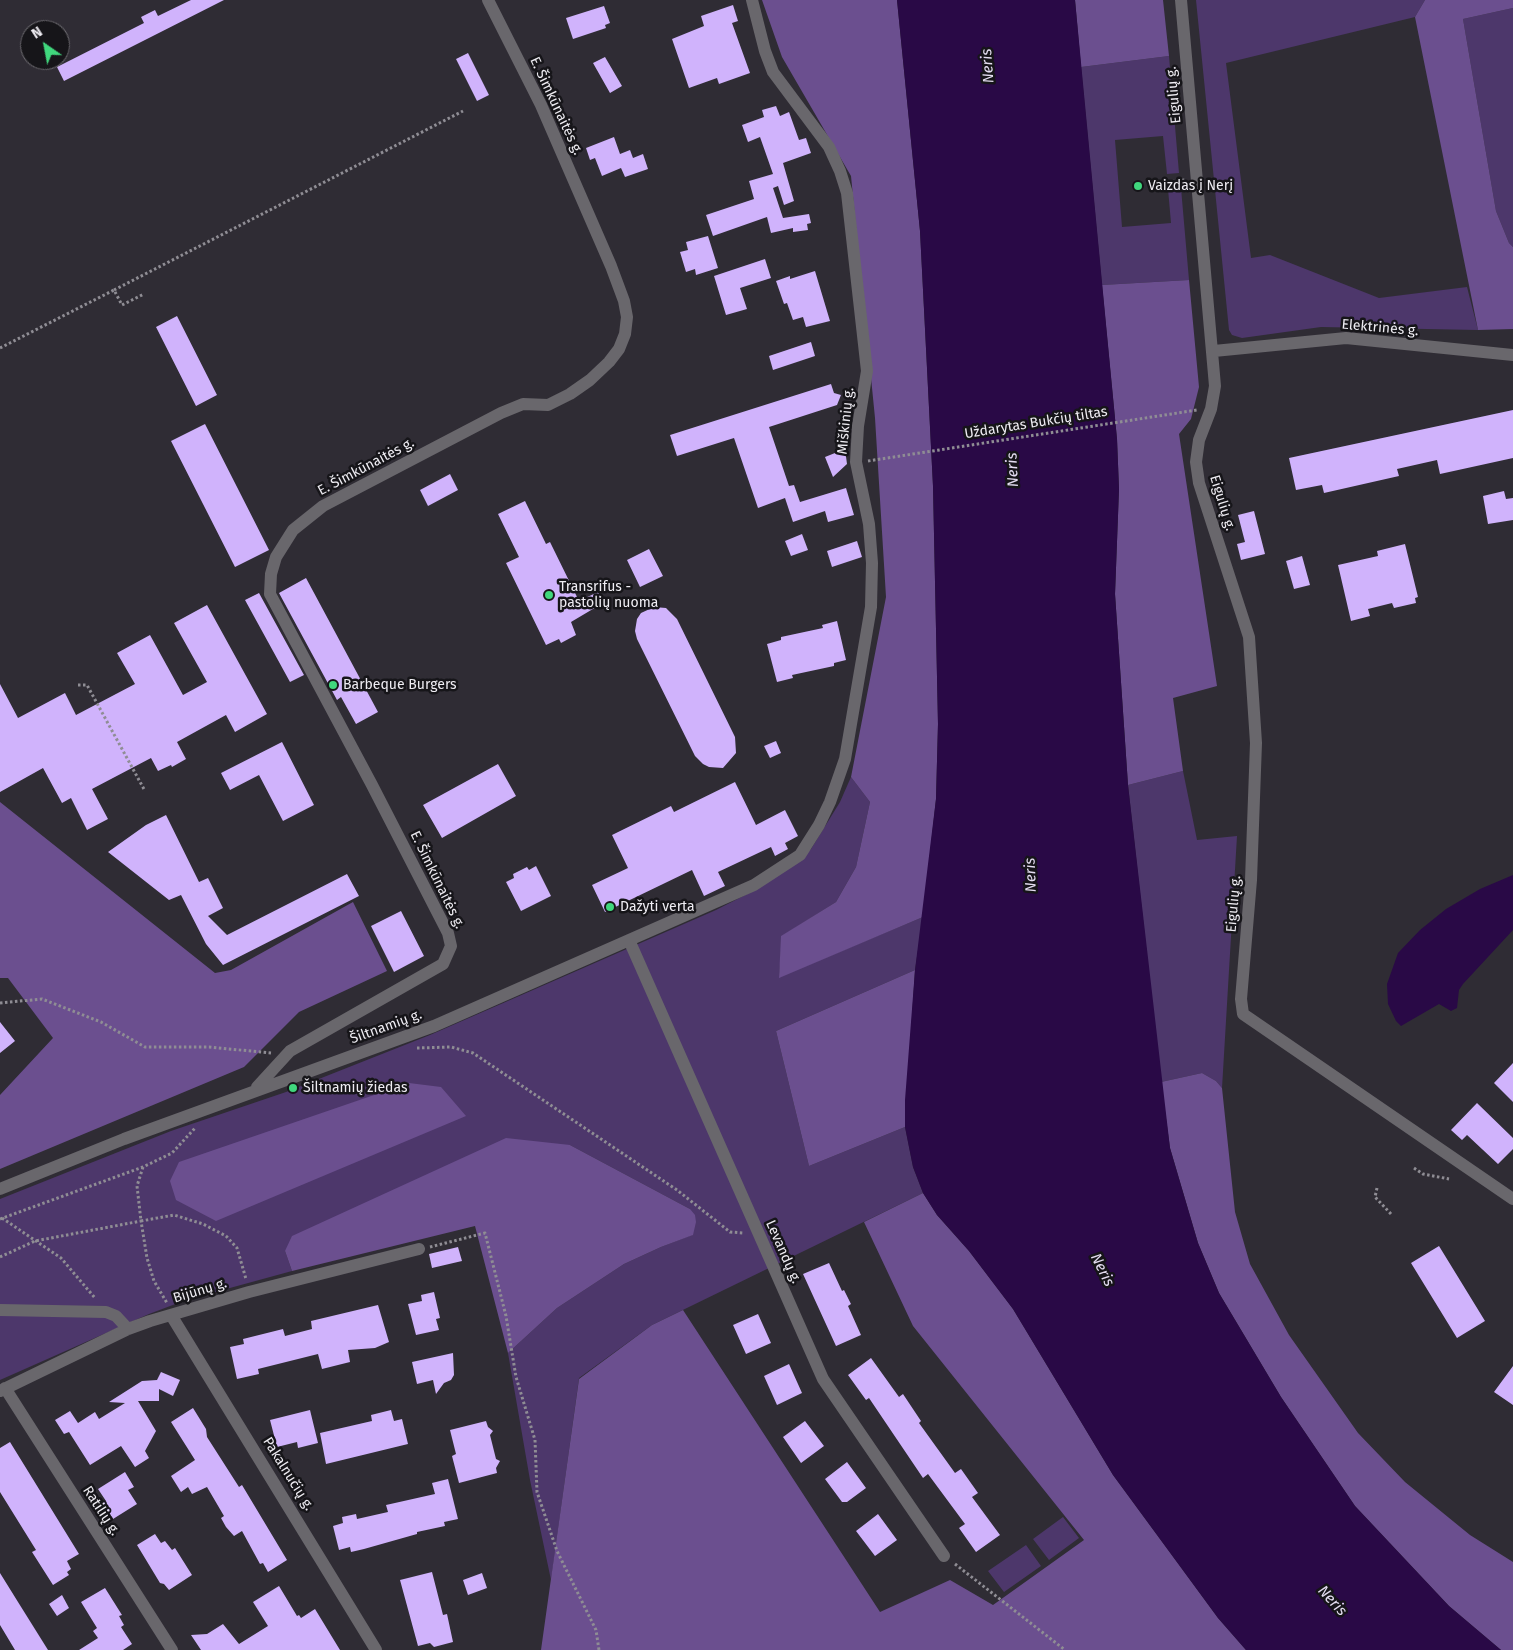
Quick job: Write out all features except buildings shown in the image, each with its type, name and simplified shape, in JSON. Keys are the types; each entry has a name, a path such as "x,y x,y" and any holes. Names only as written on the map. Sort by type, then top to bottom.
{"street":[{"name":"E. Šimkūnaitės g.","path":"290,1051 443,964 452,946 448,933 372,785 270,594 271,574 276,557 293,530 323,506 501,413 524,404 548,405 570,394 590,380 609,362 619,349 625,334 627,317 624,301 611,266 540,105 488,0"},
{"name":"Miškinių g.","path":"752,0 765,51 773,72 829,147 847,193 866,371 858,426 856,462 869,524 872,563 872,607 845,759 819,825 800,855 774,873"},
{"name":"Eigulių g.","path":"1181,0 1216,386 1199,440 1196,462 1199,482 1249,637 1256,743 1251,880 1241,999 1243,1014 1513,1199"},
{"name":"Elektrinės g.","path":"1214,351 1346,338 1513,355"},
{"name":"Šiltnamių g.","path":"0,1189 124,1138 434,1026 754,885 774,873"},
{"name":"Levandų g.","path":"629,940 823,1379 944,1556"},
{"path":"254,1090 290,1051"},
{"name":"Bijūnų g.","path":"2,1390 128,1329 249,1292 419,1249"},
{"path":"0,1310 106,1312 116,1316 128,1329"},
{"name":"Pakalnučių g.","path":"172,1315 376,1650"},
{"name":"Ratilių g.","path":"2,1390 172,1650"}],"path":[{"path":"0,348 463,111"},
{"path":"114,290 122,305 144,294"},
{"name":"Uždarytas Bukčių tiltas","path":"856,462 1187,411"},
{"path":"78,685 87,685 145,791"},
{"path":"0,1003 42,999 101,1022 144,1047 209,1048 274,1053 290,1051"},
{"path":"414,1048 451,1047 473,1053 677,1190 730,1232 743,1233 757,1229"},
{"path":"0,1218 142,1167 172,1152 190,1135 203,1118 207,1108"},
{"path":"142,1167 137,1186 147,1258 154,1281 172,1315"},
{"path":"1414,1168 1423,1174 1449,1179"},
{"path":"1377,1188 1375,1197 1392,1215"},
{"path":"0,1257 35,1241 174,1215 203,1224 226,1236 237,1248 249,1292"},
{"path":"0,1218 61,1258 102,1304 106,1312"},
{"path":"419,1249 485,1233 506,1316 516,1377 534,1440 537,1492 557,1551 596,1630 599,1650"},
{"path":"944,1556 1065,1650"}],"shaded area":[{"path":"762,0 897,0 920,231 933,486 938,724 936,799 923,917 779,978 781,936 836,902 856,867 870,802 851,777 886,597 875,418 851,176 782,57"},
{"path":"1075,0 1163,0 1169,56 1081,67"},
{"path":"1196,0 1425,0 1415,17 1226,63 1251,258 1270,255 1379,298 1467,287 1478,330 1321,327 1242,338 1232,335 1229,330"},
{"path":"1425,0 1513,0 1513,8 1463,19 1496,211 1509,243 1513,247 1513,329 1478,330 1415,17"},
{"path":"1513,8 1513,247 1509,243 1496,211 1463,19"},
{"path":"1169,56 1179,173 1167,174 1163,136 1115,140 1122,227 1171,223 1168,189 1181,188 1189,280 1102,285 1081,67"},
{"path":"1189,280 1199,387 1191,419 1179,434 1217,686 1173,698 1183,771 1128,785 1115,594 1119,489 1117,439 1102,285"},
{"path":"1183,771 1197,840 1237,836 1222,1088 1216,1081 1202,1073 1161,1082 1128,785"},
{"path":"851,777 870,802 856,867 836,902 782,936 779,977 923,917 915,970 776,1031 809,1166 905,1127 913,1167 923,1193 652,1325 579,1378 551,1580 530,1480 508,1353 557,1308 624,1264 692,1235 690,1209 570,1145 285,1251 292,1271 186,1300 149,1314 0,1380 0,1199 171,1131 286,1092 430,1035 716,910 759,888 811,849 840,802"},
{"path":"0,802 215,973 231,970 353,902 387,971 299,1012 244,1067 0,1169 0,1095 53,1038 8,978 0,978"},
{"path":"915,970 905,1127 809,1166 776,1031"},
{"path":"1202,1073 1216,1081 1222,1088 1235,1212 1250,1264 1289,1335 1358,1433 1405,1482 1470,1535 1513,1562 1513,1650 1501,1650 1449,1606 1355,1506 1281,1397 1219,1293 1198,1243 1170,1148 1161,1082"},
{"path":"409,1083 441,1087 466,1116 216,1221 176,1200 170,1181 179,1162"},
{"path":"506,1138 570,1145 690,1209 695,1215 696,1222 693,1235 624,1264 557,1308 508,1353 475,1226 292,1271 285,1251 292,1236"},
{"path":"923,1193 937,1215 969,1251 1013,1309 1113,1475 1218,1618 1246,1650 541,1650 579,1379 652,1325 683,1310 880,1612 950,1580 993,1605 1084,1540 913,1326 864,1222"},
{"path":"1063,1517 1079,1538 1049,1560 1033,1539"},
{"path":"1026,1545 1041,1566 1004,1592 988,1571"}],"water":[{"name":"Neris","path":"897,0 1075,0 1117,439 1119,489 1115,594 1128,785 1170,1148 1198,1243 1219,1293 1281,1397 1355,1506 1449,1606 1501,1650 1246,1650 1218,1618 1113,1475 1013,1309 969,1251 937,1215 923,1193 913,1167 905,1127 905,1100 915,970 936,799 938,724 933,486 920,231"},
{"path":"1513,875 1513,930 1463,984 1459,990 1457,1008 1451,1011 1439,1004 1401,1026 1396,1021 1388,1004 1387,984 1398,953 1420,930 1446,909 1480,889"}],"place":[{"name":"Vaizdas į Nerį","path":"1138,186"},
{"name":"Transrifus - pastolių nuoma","path":"549,595"},
{"name":"Barbeque Burgers","path":"333,685"},
{"name":"Dažyti verta","path":"610,907"},
{"name":"Šiltnamių žiedas","path":"293,1088"}]}
